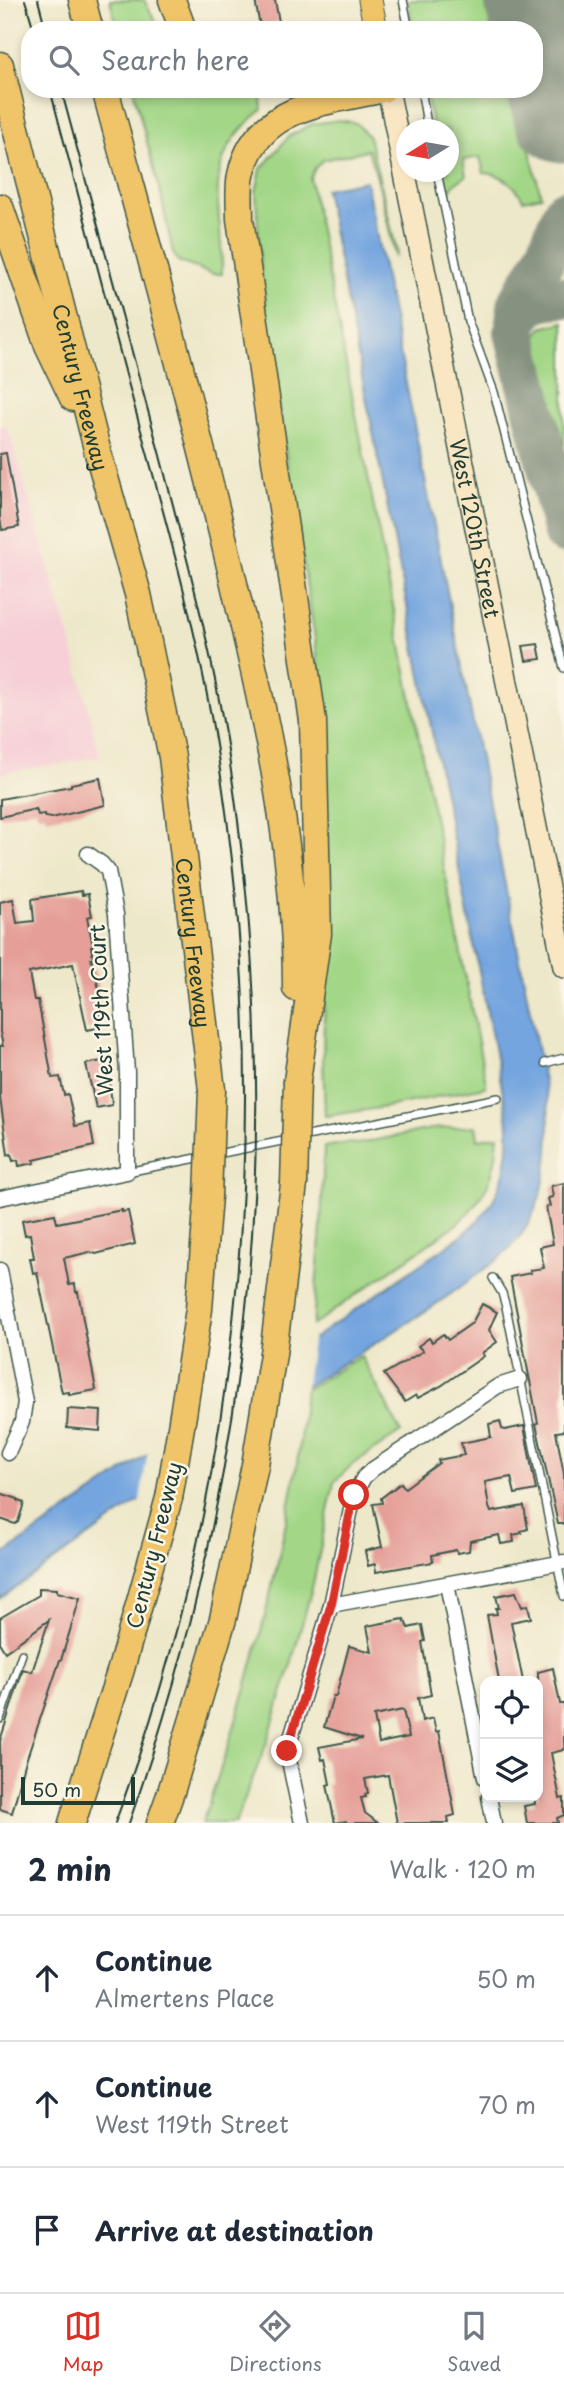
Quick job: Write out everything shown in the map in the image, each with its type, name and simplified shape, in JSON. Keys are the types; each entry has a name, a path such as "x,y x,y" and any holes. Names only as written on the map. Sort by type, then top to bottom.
{"highway":[{"path":"82,0 88,21"},
{"path":"172,0 180,21"},
{"name":"Century Freeway","path":"0,65 99,453 138,594 172,757 212,1090 208,1196 199,1309 169,1498 121,1668 72,1823"},
{"path":"108,98 228,555 263,709 283,822 296,955 297,1081 294,1184 255,1465 223,1619 160,1823"},
{"path":"297,1081 317,934 313,722 240,219 240,176 251,148 271,125 297,109 346,98"},
{"path":"0,207 48,346 99,453"}],"main road":[{"path":"370,0 374,21"},
{"name":"West 120th Street","path":"388,98 564,967"}],"street":[{"name":"West 119th Court","path":"88,854 102,864 107,872 116,914 127,1072 127,1172"},
{"path":"0,1198 127,1172"},
{"path":"0,1270 25,1402 22,1422 8,1453"},
{"path":"302,1823 287,1751 331,1605 354,1495 364,1477 498,1386 520,1379"},
{"path":"331,1605 561,1563"},
{"path":"447,1584 480,1752"},
{"path":"490,1802 494,1823"}],"lane":[{"path":"403,0 407,21"},
{"path":"423,98 426,119"},
{"path":"439,182 468,321 494,392 564,668"},
{"path":"545,1063 564,1058"},
{"path":"127,1172 498,1098"},
{"path":"493,1278 506,1307 561,1563 564,1596"},
{"path":"0,1720 22,1654"}],"shaded area":[{"path":"7,425 76,660 100,757 0,774 0,427"}],"green space":[{"path":"110,0 144,0 155,21 116,21"},
{"path":"408,0 492,0 498,21 412,21"},
{"path":"135,98 261,98 262,110 228,147 221,166 218,205 222,274 213,274 179,262 173,253"},
{"path":"427,98 517,98 541,196 523,200 507,181 497,175 484,173 480,157 463,160 466,176 459,181 459,119 431,119"},
{"path":"339,120 356,123 369,137 397,252 395,256 379,184 368,150 323,160 310,179 486,1083 485,1087 325,1116 323,1058 328,884 324,747 316,645 276,391 260,261 256,192 261,169 289,136 312,124"},
{"path":"443,182 457,182 454,184 446,197"},
{"path":"564,322 564,448 541,356 535,356 532,339 542,328"},
{"path":"476,1126 478,1139 498,1136 492,1174 475,1204 457,1224 313,1325 324,1147 357,1144 431,1129"},
{"path":"361,1356 401,1432 353,1464 334,1482 313,1584 266,1745 235,1823 202,1823 243,1697 266,1611 296,1470 305,1390"}],"water":[{"path":"366,181 548,1102 548,1156 541,1191 536,1208 518,1239 487,1268 426,1311 228,1438 0,1599 0,1557 458,1238 490,1206 506,1166 506,1108 325,189"}],"pier":[{"path":"313,1334 305,1391 139,1506 148,1450"}],"building":[{"path":"255,0 275,0 279,21 259,21"},
{"path":"6,453 19,527 2,530 0,454"},
{"path":"538,644 541,659 526,661 523,646"},
{"path":"100,778 105,805 52,818 45,817 45,814 38,815 36,809 0,817 0,799"},
{"path":"81,891 82,895 88,894 92,916 87,917 93,946 91,959 101,996 99,1010 102,1027 87,1030 73,964 29,973 34,1000 38,1000 52,1078 60,1077 64,1095 68,1094 75,1126 90,1123 94,1146 19,1166 18,1160 13,1161 11,1154 8,1155 0,1098 0,1046 3,1046 0,1032 0,902 13,899 17,923 34,921 32,899"},
{"path":"107,1060 112,1105 96,1108 86,1064"},
{"path":"564,1183 564,1431 556,1432 564,1474 564,1524 558,1524 536,1424 538,1423 510,1277 544,1268 540,1247 553,1244 546,1207 550,1206 548,1198 553,1197 551,1186"},
{"path":"128,1211 135,1244 96,1254 90,1252 64,1258 69,1285 75,1284 78,1292 96,1390 69,1395 69,1392 62,1393 37,1272 33,1273 30,1258 34,1258 30,1234 25,1235 22,1220 55,1214 57,1223"},
{"path":"482,1304 497,1312 489,1330 497,1342 482,1353 484,1356 441,1386 405,1402 384,1374 423,1351 418,1346 429,1338 432,1342 443,1334 448,1340 472,1323"},
{"path":"68,1409 101,1411 100,1431 67,1428"},
{"path":"500,1421 502,1429 505,1430 524,1426 536,1490 515,1494 511,1477 485,1482 489,1507 491,1512 524,1506 528,1529 513,1535 514,1542 501,1544 499,1535 470,1541 469,1551 457,1553 456,1550 432,1555 433,1562 376,1572 375,1564 368,1566 365,1551 382,1547 373,1504 382,1503 381,1498 401,1483 405,1488 439,1463 438,1460 464,1455 461,1443 491,1437 489,1424"},
{"path":"0,1493 24,1503 15,1524 0,1519"},
{"path":"39,1588 57,1589 57,1592 80,1598 25,1764 12,1813 0,1809 0,1741 23,1669 32,1672 49,1620 5,1652 0,1644 0,1618 39,1595"},
{"path":"516,1592 522,1607 528,1605 531,1618 511,1622 522,1676 498,1676 487,1615 497,1614 496,1608 499,1608 496,1596"},
{"path":"404,1619 408,1628 422,1625 425,1641 422,1642 431,1695 418,1698 422,1721 433,1718 436,1732 439,1731 455,1815 448,1817 449,1823 397,1823 388,1775 365,1779 368,1793 361,1798 365,1813 378,1823 335,1823 325,1759 322,1760 319,1747 362,1739 324,1727 333,1696 336,1696 349,1646 372,1652 367,1626","holes":["403,1710 409,1737 379,1743 374,1716"]},
{"path":"553,1668 560,1704 564,1704 564,1750 551,1753 560,1799 564,1798 564,1815 557,1818 558,1823 527,1823 524,1806 543,1802 543,1676 538,1676 538,1672"}],"taxiway":[{"path":"516,321 519,301 543,262 564,211"},
{"path":"564,297 547,299 532,305 521,316 515,332 564,533"}],"runway":[{"path":"536,0 541,21"},
{"path":"543,28 564,111"}],"tram line":[{"path":"25,0 31,21"},
{"path":"38,0 44,21"},
{"path":"52,98 170,539 209,703 234,881 244,1017 244,1154 236,1291 219,1427 193,1561 159,1693 115,1823"},
{"path":"63,98 174,510 212,666 227,745 245,884 255,1020 256,1156 248,1290 231,1424 206,1557 172,1690 129,1823"}],"route":[{"path":"287,1751 331,1605 354,1495"}]}
